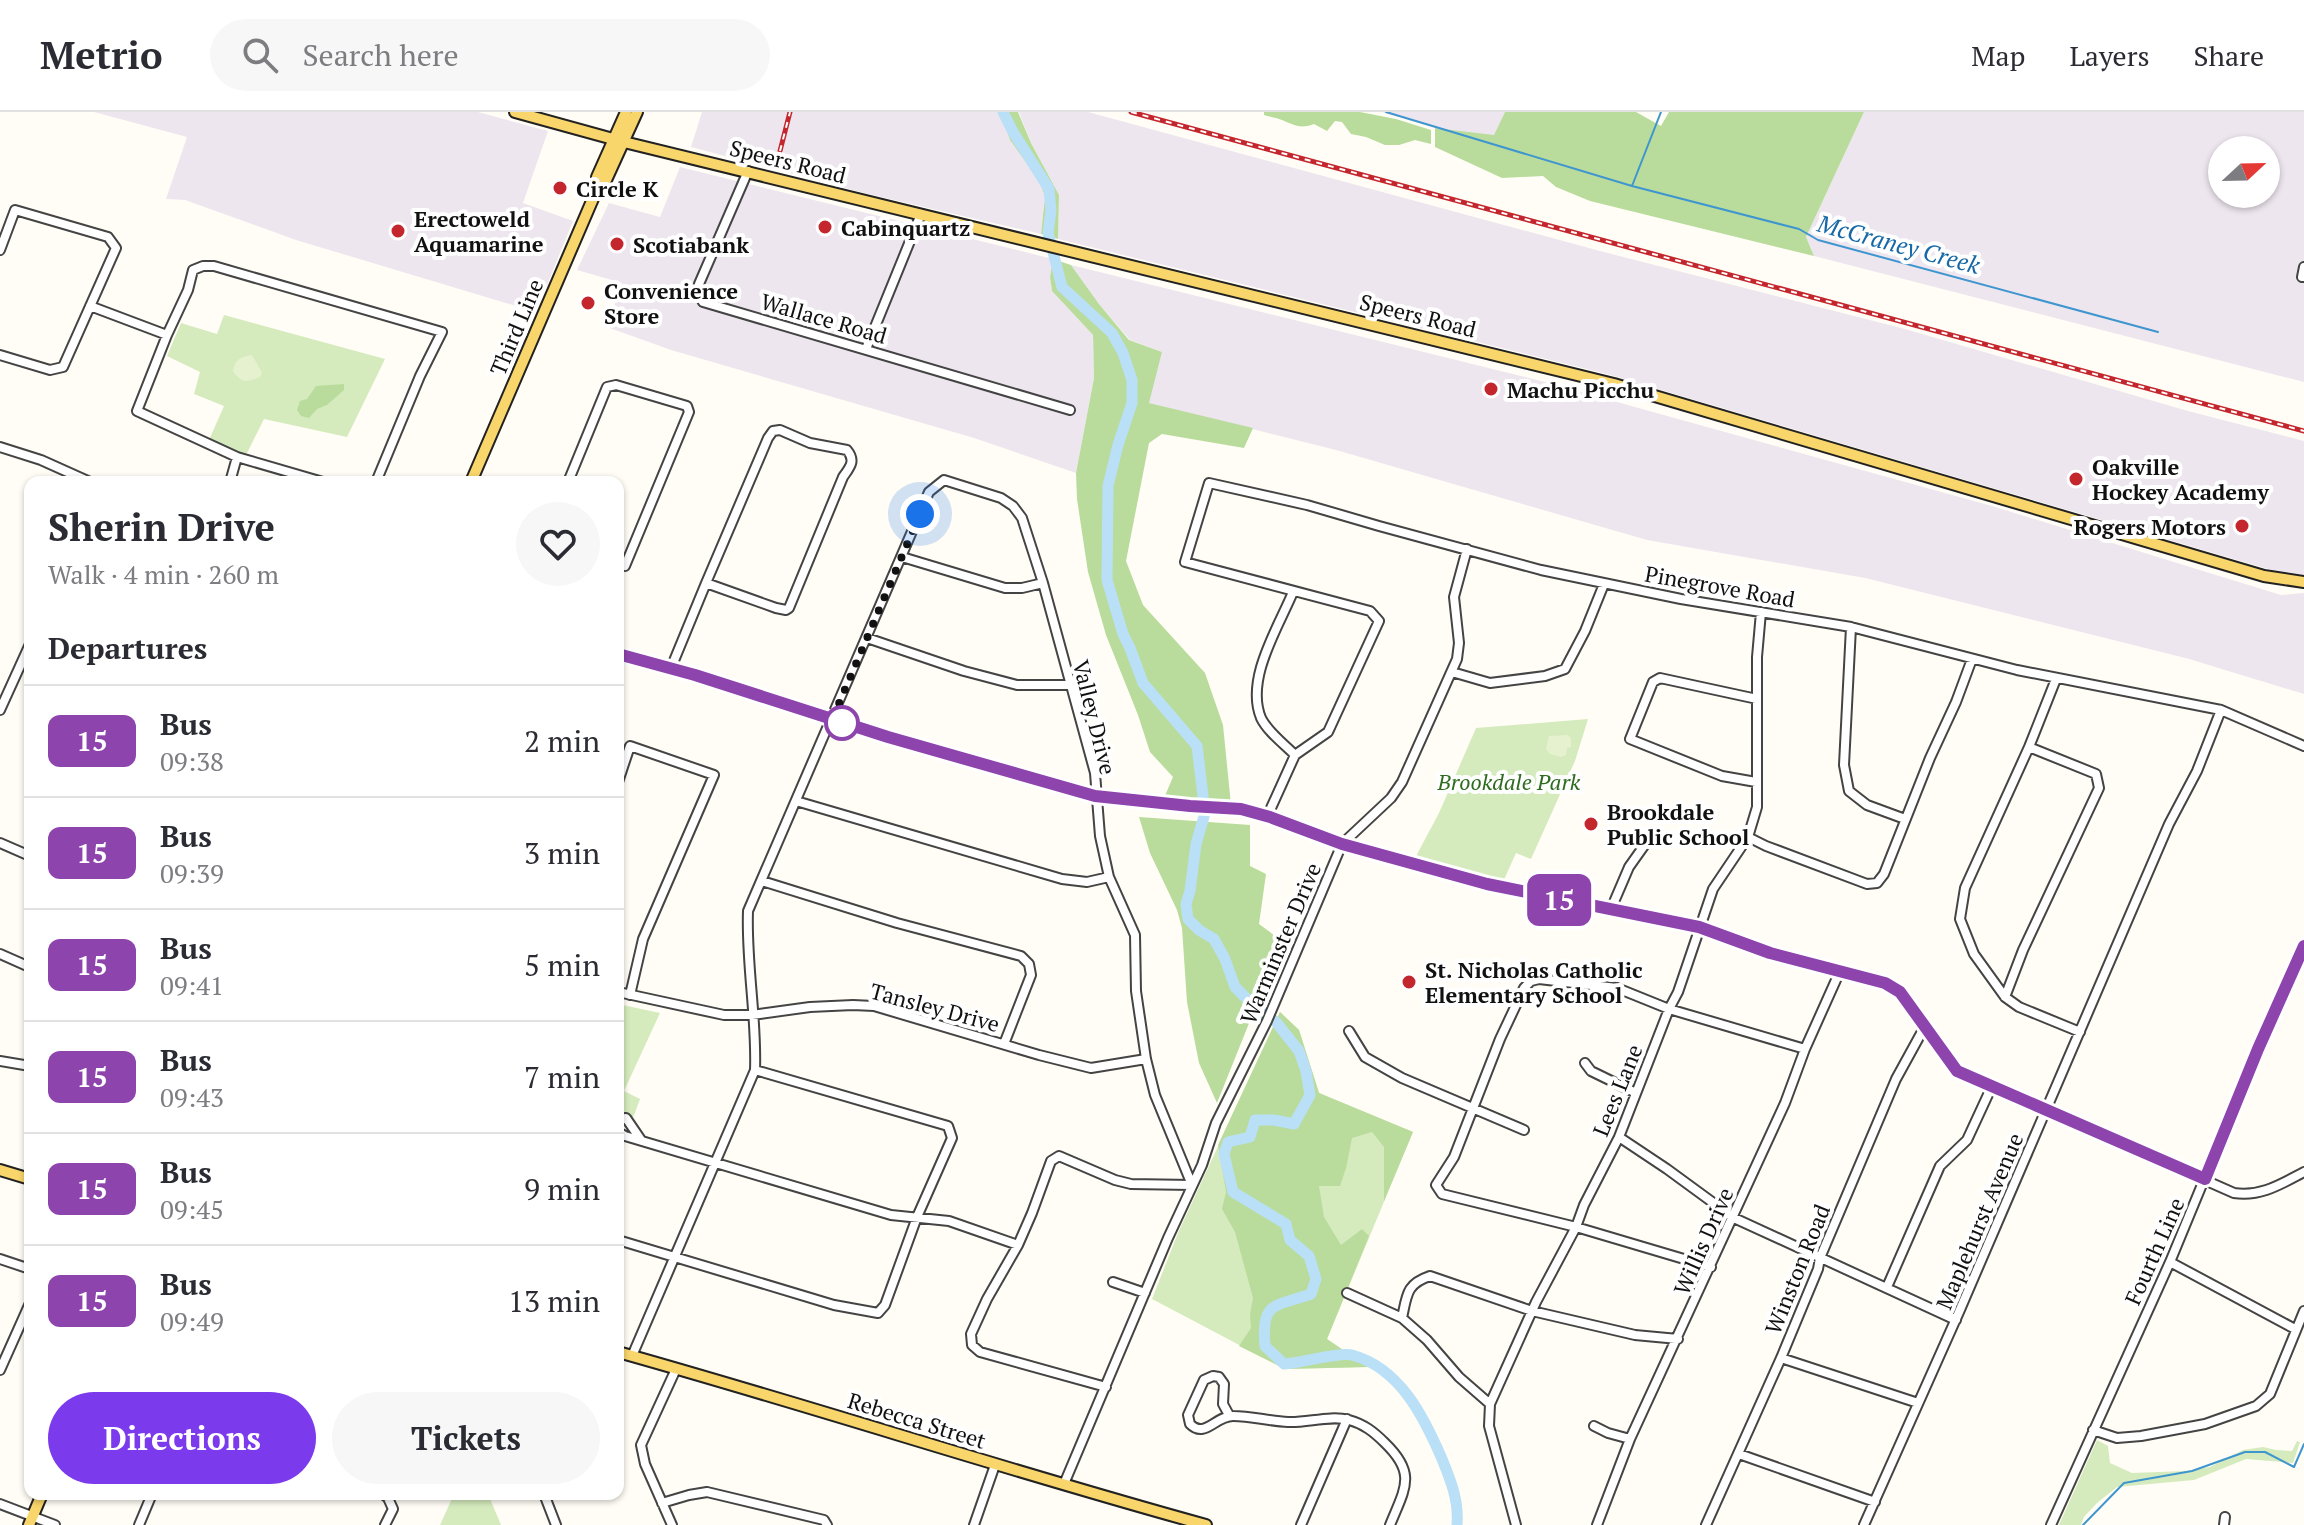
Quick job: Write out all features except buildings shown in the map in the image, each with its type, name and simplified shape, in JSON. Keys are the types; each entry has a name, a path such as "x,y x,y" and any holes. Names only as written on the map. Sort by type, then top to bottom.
{"main road":[{"name":"Speers Road","path":"515,112 619,141 1614,384 2264,576 2304,582"},
{"name":"Third Line","path":"474,476 598,187 606,180 626,112"},
{"name":"Third Line","path":"619,141 637,112"},
{"path":"0,1170 24,1177"},
{"name":"Rebecca Street","path":"624,1354 1206,1525"},
{"path":"31,1521 40,1500"}],"street":[{"name":"Wallace Road","path":"748,171 699,284 698,293 703,302 1070,410"},
{"path":"0,250 15,210 108,237 116,248 63,367 50,370 0,355"},
{"path":"866,349 921,214"},
{"path":"302,476 237,457 137,411 188,290 193,270 214,266 442,332 378,476"},
{"path":"2304,267 2304,277"},
{"path":"90,306 167,335"},
{"path":"570,476 607,387 616,385 687,406 689,412 624,566"},
{"path":"671,668 706,583 770,434 776,429 810,443 847,450 852,463 843,477 789,608 776,608 706,583"},
{"path":"0,447 77,476"},
{"path":"232,476 237,457"},
{"name":"Valley Drive","path":"902,557 929,492 944,480 1001,498 1013,506 1022,518 1095,773 1100,836 1109,877 1135,935 1136,991 1146,1059"},
{"name":"Pinegrove Road","path":"1293,592 1185,562 1209,483 1307,505 1541,570 1851,627 2056,679 2221,710 2304,746"},
{"name":"Warminster Drive","path":"1064,1484 1202,1165 1216,1123 1267,1021 1342,844 1391,798 1402,782 1452,672 1459,643 1454,597 1467,549"},
{"path":"632,1356 755,1070 748,911 902,557 1005,588 1043,583"},
{"path":"1452,672 1490,683 1545,676 1565,669 1604,584"},
{"path":"1270,817 1271,808 1295,755 1328,732 1379,621 1370,611 1293,592 1258,674 1256,698 1262,720 1295,755"},
{"name":"Lees Lane","path":"1516,1525 1489,1426 1490,1404 1532,1311 1619,1137 1678,992 1713,889 1748,837 1757,807 1757,657 1761,612"},
{"path":"1851,627 1844,765 1849,791 1867,805 1905,819"},
{"path":"867,638 964,671 1017,685 1069,685"},
{"path":"624,656 1095,796 1241,809 1342,844 1487,884 1699,927 1770,953 1885,983 1900,992 1957,1071 2234,1193 2262,1193 2304,1172"},
{"path":"0,710 24,657"},
{"path":"1748,837 1867,884 1877,883 1884,874 1972,659"},
{"path":"1756,782 1722,776 1630,739 1653,682 1660,678 1757,699"},
{"path":"2056,679 1965,888 1960,919 1974,954 2005,997 2019,1007 2080,1032"},
{"name":"Maplehurst Avenue","path":"1864,1525 1956,1320 2169,824 2197,771 2221,710"},
{"path":"624,764 630,746 714,775 643,939 630,995"},
{"path":"2005,997 2023,950 2099,788 2096,774 2029,747"},
{"path":"796,801 1062,879 1087,882 1109,877"},
{"path":"0,843 24,853"},
{"path":"1611,909 1629,867 1646,843"},
{"path":"762,881 897,923 1021,956 1029,964 1031,975 1004,1044"},
{"name":"Fourth Line","path":"2051,1525 2170,1262 2304,946"},
{"path":"0,954 24,965"},
{"name":"Willis Drive","path":"1597,1525 1630,1439 1734,1218 1840,971"},
{"path":"1711,1267 1576,1227 1442,1194 1436,1185 1454,1157 1500,1039 1524,988 1531,981 1539,979 1617,988 1669,1009 1805,1049"},
{"name":"Tansley Drive","path":"624,994 724,1015 752,1015 810,1007 874,1006 1091,1068 1146,1059"},
{"name":"Winston Road","path":"1706,1525 1781,1358 1896,1079 1924,1028"},
{"path":"1349,1031 1365,1057 1402,1078 1524,1130"},
{"path":"1106,1387 980,1352 972,1345 971,1334 1018,1245 1055,1157 1131,1184 1192,1185 1155,1095 1146,1059"},
{"path":"0,1061 24,1065"},
{"path":"1585,1063 1591,1071 1636,1093"},
{"path":"624,1242 834,1305 878,1313 885,1305 917,1217 952,1138 948,1126 755,1070"},
{"path":"1887,1287 1940,1166 1967,1140 1992,1086"},
{"path":"624,1118 641,1141"},
{"path":"624,1135 891,1215 949,1221 1018,1245"},
{"path":"1619,1137 1734,1218 1956,1320"},
{"path":"0,1259 24,1267"},
{"path":"2170,1262 2295,1329"},
{"path":"1402,1318 1409,1291 1416,1281 1430,1276 1532,1311 1612,1331 1678,1339"},
{"path":"1113,1282 1145,1293"},
{"path":"1347,1293 1402,1318 1490,1404"},
{"path":"2093,1430 2117,1438 2141,1436 2205,1424 2256,1406 2270,1394 2304,1311"},
{"path":"0,1370 24,1316"},
{"path":"1781,1358 1918,1403"},
{"path":"672,1525 645,1464 641,1445 676,1369"},
{"path":"1229,1415 1223,1404 1224,1384 1219,1377 1208,1377 1188,1415 1192,1427 1201,1430 1229,1415 1290,1423 1347,1419 1369,1428 1400,1458 1406,1473 1405,1488 1390,1525"},
{"path":"1301,1525 1347,1419"},
{"path":"1594,1426 1630,1439"},
{"path":"1739,1454 1875,1502"},
{"path":"974,1525 995,1465"},
{"path":"662,1503 707,1492 824,1520 827,1525"},
{"path":"139,1525 149,1500"},
{"path":"385,1525 393,1509 389,1500"},
{"path":"546,1500 556,1525"},
{"path":"0,1504 31,1521 55,1525"}],"shaded area":[{"path":"94,112 478,112 548,131 523,203 573,221 536,312 296,240 185,200 166,199 187,137"},
{"path":"702,112 999,112 1010,140 1040,182 1045,197 1041,234 864,193 691,147"},
{"path":"1019,112 1088,112 1600,251 1905,329 2188,411 2304,441 2304,575 2288,575 1607,374 1058,239 1059,195 1031,143"},
{"path":"1382,112 1505,112 1494,136 1435,128"},
{"path":"1864,112 2304,112 2304,382 1814,256 1806,237"},
{"path":"680,167 1053,259 1050,277 1052,291 1093,335 1094,378 1076,473 974,438 671,350 607,327 622,283 577,270 609,203 660,217"},
{"path":"1071,265 1545,382 1992,506 2281,595 2304,593 2304,694 2189,659 1865,578 1647,540 1336,450 1148,403 1162,352 1130,340"}],"green space":[{"path":"999,112 1018,112 1059,195 1058,239 1041,234 1045,197 1040,182 1010,140"},
{"path":"1264,112 1360,112 1431,130 1431,144 1415,140 1385,145 1351,134 1342,122 1335,121 1327,131 1314,124 1296,126 1264,115"},
{"path":"1505,112 1636,112 1661,126 1669,112 1864,112 1806,237 1814,256 1590,201 1556,187 1543,176 1502,178 1435,147 1435,128 1494,135"},
{"path":"1053,259 1071,265 1129,340 1162,352 1149,403 1253,428 1244,448 1162,434 1149,443 1126,561 1143,605 1205,673 1223,725 1231,805 1164,798 1173,777 1150,752 1106,635 1088,572 1077,499 1076,473 1094,378 1093,335 1052,291 1050,277"},
{"path":"224,315 385,359 347,437 264,419 246,455 209,440 224,406 194,394 200,372 167,356 181,323 217,334"},
{"path":"252,355 262,373 255,379 242,380 233,371 234,367 239,359"},
{"path":"344,384 344,390 309,418 301,416 297,410 300,401 307,399 316,386"},
{"name":"Brookdale Park","path":"1588,719 1575,761 1531,859 1516,853 1503,882 1415,858 1439,813 1476,728"},
{"path":"1568,735 1571,747 1567,748 1566,755 1550,754 1546,749 1549,736"},
{"path":"1139,817 1250,825 1250,866 1266,874 1259,924 1282,941 1217,1103 1199,1063 1187,1002 1182,928 1177,910 1150,853"},
{"path":"624,1005 660,1013 624,1091"},
{"path":"1280,1012 1299,1030 1319,1093 1413,1132 1327,1339 1368,1367 1285,1369 1152,1299 1178,1233"},
{"path":"1280,1012 1299,1030 1319,1093 1413,1132 1384,1201 1384,1147 1372,1132 1352,1138 1340,1186 1319,1186 1324,1217 1341,1245 1362,1229 1369,1236 1327,1339 1368,1367 1285,1369 1239,1346 1251,1328 1253,1298 1235,1232 1222,1209 1226,1192 1218,1145"},
{"path":"624,1091 640,1099 633,1118 624,1114"},
{"path":"2097,1440 2108,1446 2110,1463 2132,1473 2210,1467 2243,1450 2263,1447 2292,1451 2297,1441 2300,1442 2293,1463 2246,1459 2194,1480 2117,1487 2097,1503 2081,1525 2059,1525"},
{"path":"451,1500 491,1500 501,1525 440,1525"}],"waterway":[{"path":"1003,112 1049,189 1051,211 1048,233 1062,287 1112,333 1132,380 1132,403 1108,486 1107,580 1123,634 1143,683 1197,746 1205,813 1196,844 1186,904 1188,919 1214,939 1235,987 1276,1022 1299,1051 1306,1071 1310,1095 1294,1124 1255,1120 1250,1137 1228,1142 1224,1154 1233,1192 1286,1224 1290,1240 1309,1256 1316,1279 1311,1294 1279,1304 1268,1313 1265,1346 1284,1364 1352,1355 1369,1361 1397,1383 1418,1411 1442,1459 1456,1499 1457,1525"},
{"name":"McCraney Creek","path":"1386,112 1632,186 1661,112"},
{"name":"McCraney Creek","path":"1632,186 1799,229 1818,240 2158,332"},
{"path":"2083,1525 2124,1483 2192,1471 2245,1452 2265,1452 2294,1467 2304,1444"}],"railway":[{"path":"780,151 790,112"},
{"path":"1131,112 2304,431"}],"bus line":[{"name":"15","path":"624,656 695,675 888,737 1095,796 1241,809 1342,844 1487,884 1699,927 1770,953 1885,983 1900,992 1957,1071 2205,1179 2304,946"}],"place":[{"name":"Circle K","path":"560,188"},
{"name":"Cabinquartz","path":"825,227"},
{"name":"Erectoweld Aquamarine","path":"398,231"},
{"name":"Scotiabank","path":"617,244"},
{"name":"Convenience Store","path":"588,303"},
{"name":"Machu Picchu","path":"1491,389"},
{"name":"Oakville Hockey Academy","path":"2076,479"},
{"name":"Rogers Motors","path":"2242,526"},
{"name":"Brookdale Public School","path":"1591,824"},
{"name":"St. Nicholas Catholic Elementary School","path":"1409,982"}],"route":[{"path":"842,723 832,720 920,514"}]}
